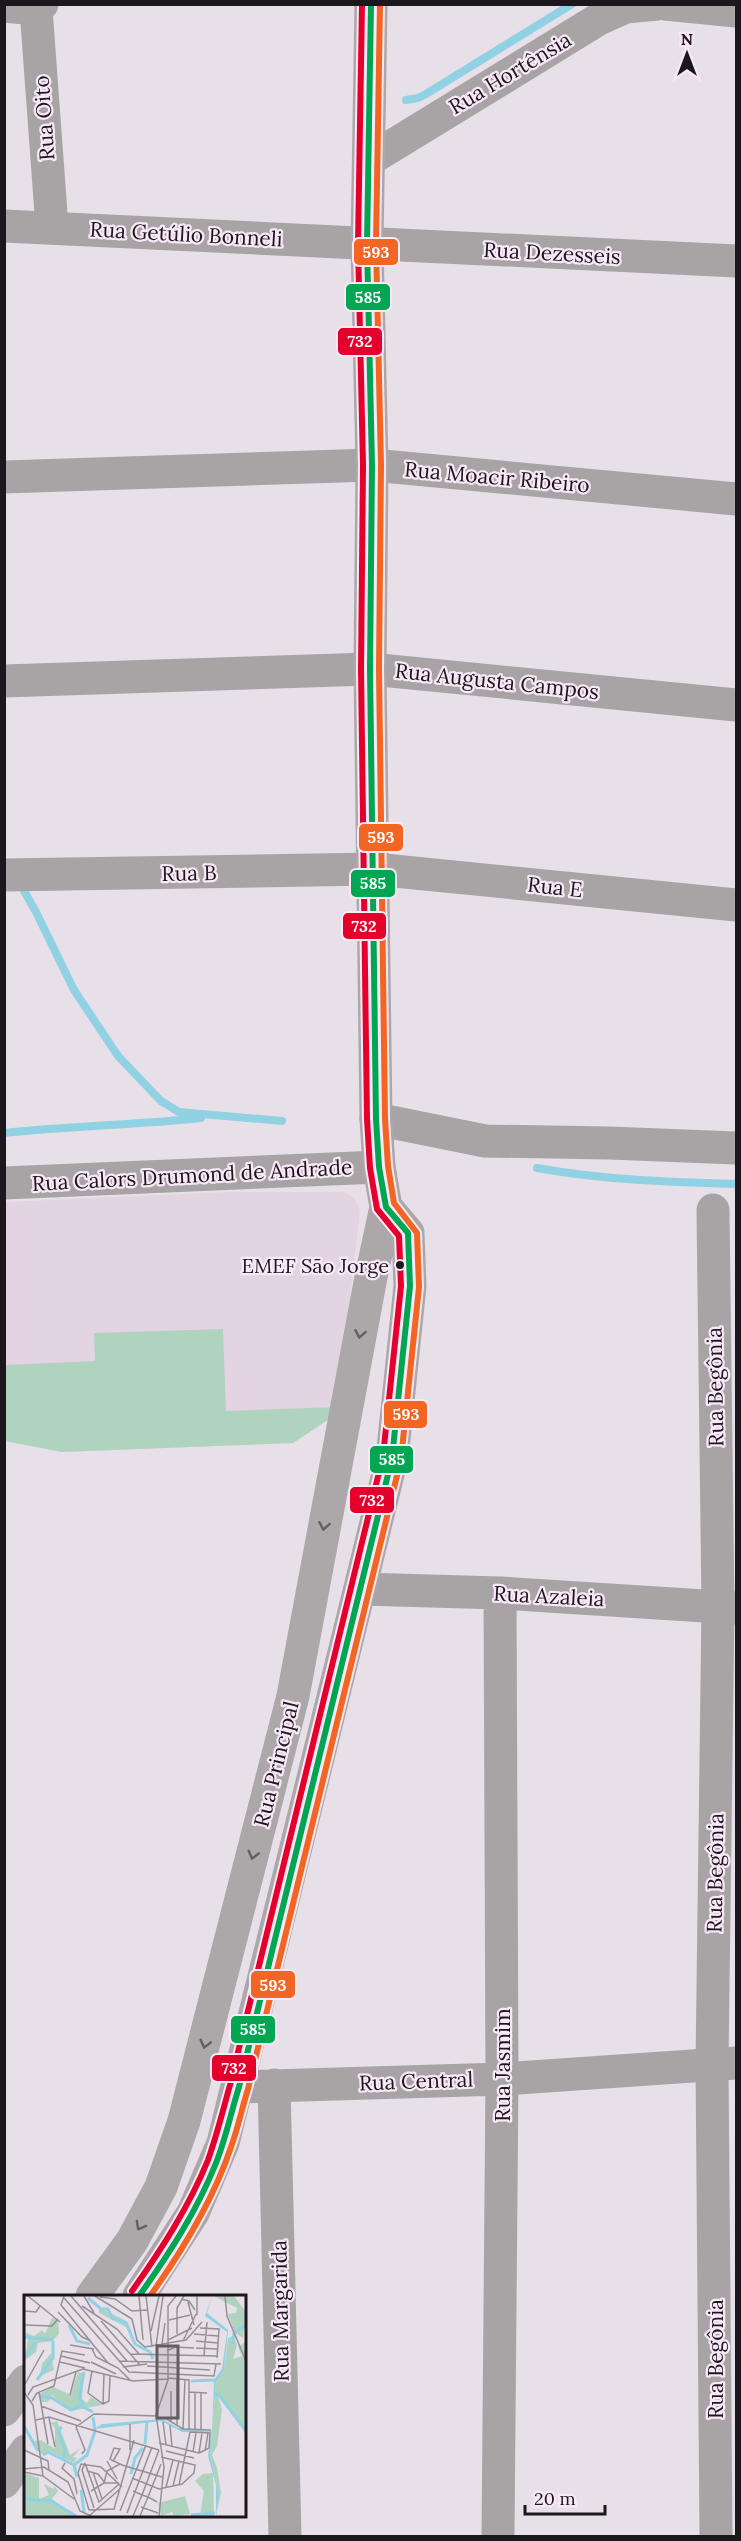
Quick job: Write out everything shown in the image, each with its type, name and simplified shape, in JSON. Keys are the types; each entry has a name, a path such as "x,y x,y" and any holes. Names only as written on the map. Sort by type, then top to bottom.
{"main road":[{"name":"Rua Principal","path":"93,2295 132,2241 161,2187 184,2121 293,1696 370,1277 386,1207 378,1144 370,669 372,465 367,244 371,4"},
{"name":"Rua Principal","path":"140,2295 193,2213 223,2144 362,1589 392,1458 410,1286 408,1233 386,1207"},
{"path":"4,2410 24,2384"}],"street":[{"name":"Rua Hortênsia","path":"369,160 599,19 626,7 657,4"},
{"path":"665,4 736,11"},
{"name":"Rua Oito","path":"27,6 52,227"},
{"name":"Rua Getúlio Bonneli","path":"4,226 367,244"},
{"name":"Rua Dezesseis","path":"367,244 736,261"},
{"name":"Rua Moacir Ribeiro","path":"4,477 372,465 736,499"},
{"name":"Rua Augusta Campos","path":"4,681 370,669 736,705"},
{"name":"Rua B","path":"4,875 374,869"},
{"name":"Rua E","path":"374,869 736,905"},
{"name":"Rua Calors Drumond de Andrade","path":"4,1184 378,1144 485,1141 736,1148"},
{"name":"Rua Begônia","path":"713,1210 727,1607 724,2064 716,2536"},
{"name":"Rua Azaleia","path":"362,1589 500,1593 727,1607"},
{"name":"Rua Jasmim","path":"498,2536 502,2079 500,1593"},
{"name":"Rua Central","path":"239,2087 502,2079 724,2064"},
{"name":"Rua Margarida","path":"274,2085 285,2536"}],"shaded area":[{"name":"EMEF São Jorge","path":"228,1192 344,1192 355,1198 360,1210 338,1407 293,1443 62,1452 5,1441 4,1202"}],"green space":[{"path":"223,1329 226,1411 338,1407 334,1416 293,1443 62,1452 5,1441 5,1365 95,1361 94,1333"}],"waterway":[{"path":"406,100 426,94 572,4"},
{"path":"19,882 74,990 118,1056 161,1101 179,1112 282,1121"},
{"path":"4,1133 201,1118"},
{"path":"537,1168 612,1178 736,1184"}],"transit line":[{"name":"732","path":"132,2291 174,2228 192,2195 208,2160 230,2085 383,1456 401,1286 399,1236 377,1209 370,1168 367,1119 361,669 363,465 358,244 362,4"},
{"name":"585","path":"140,2295 172,2248 200,2198 220,2154 239,2087 392,1458 410,1286 408,1233 386,1207 379,1167 376,1119 370,669 372,465 367,244 371,4"},
{"name":"593","path":"151,2295 185,2243 215,2187 224,2167 248,2089 401,1459 419,1287 417,1233 394,1203 388,1166 385,1119 379,669 381,465 376,244 380,4"}],"place":[{"name":"EMEF São Jorge","path":"400,1265"}]}
